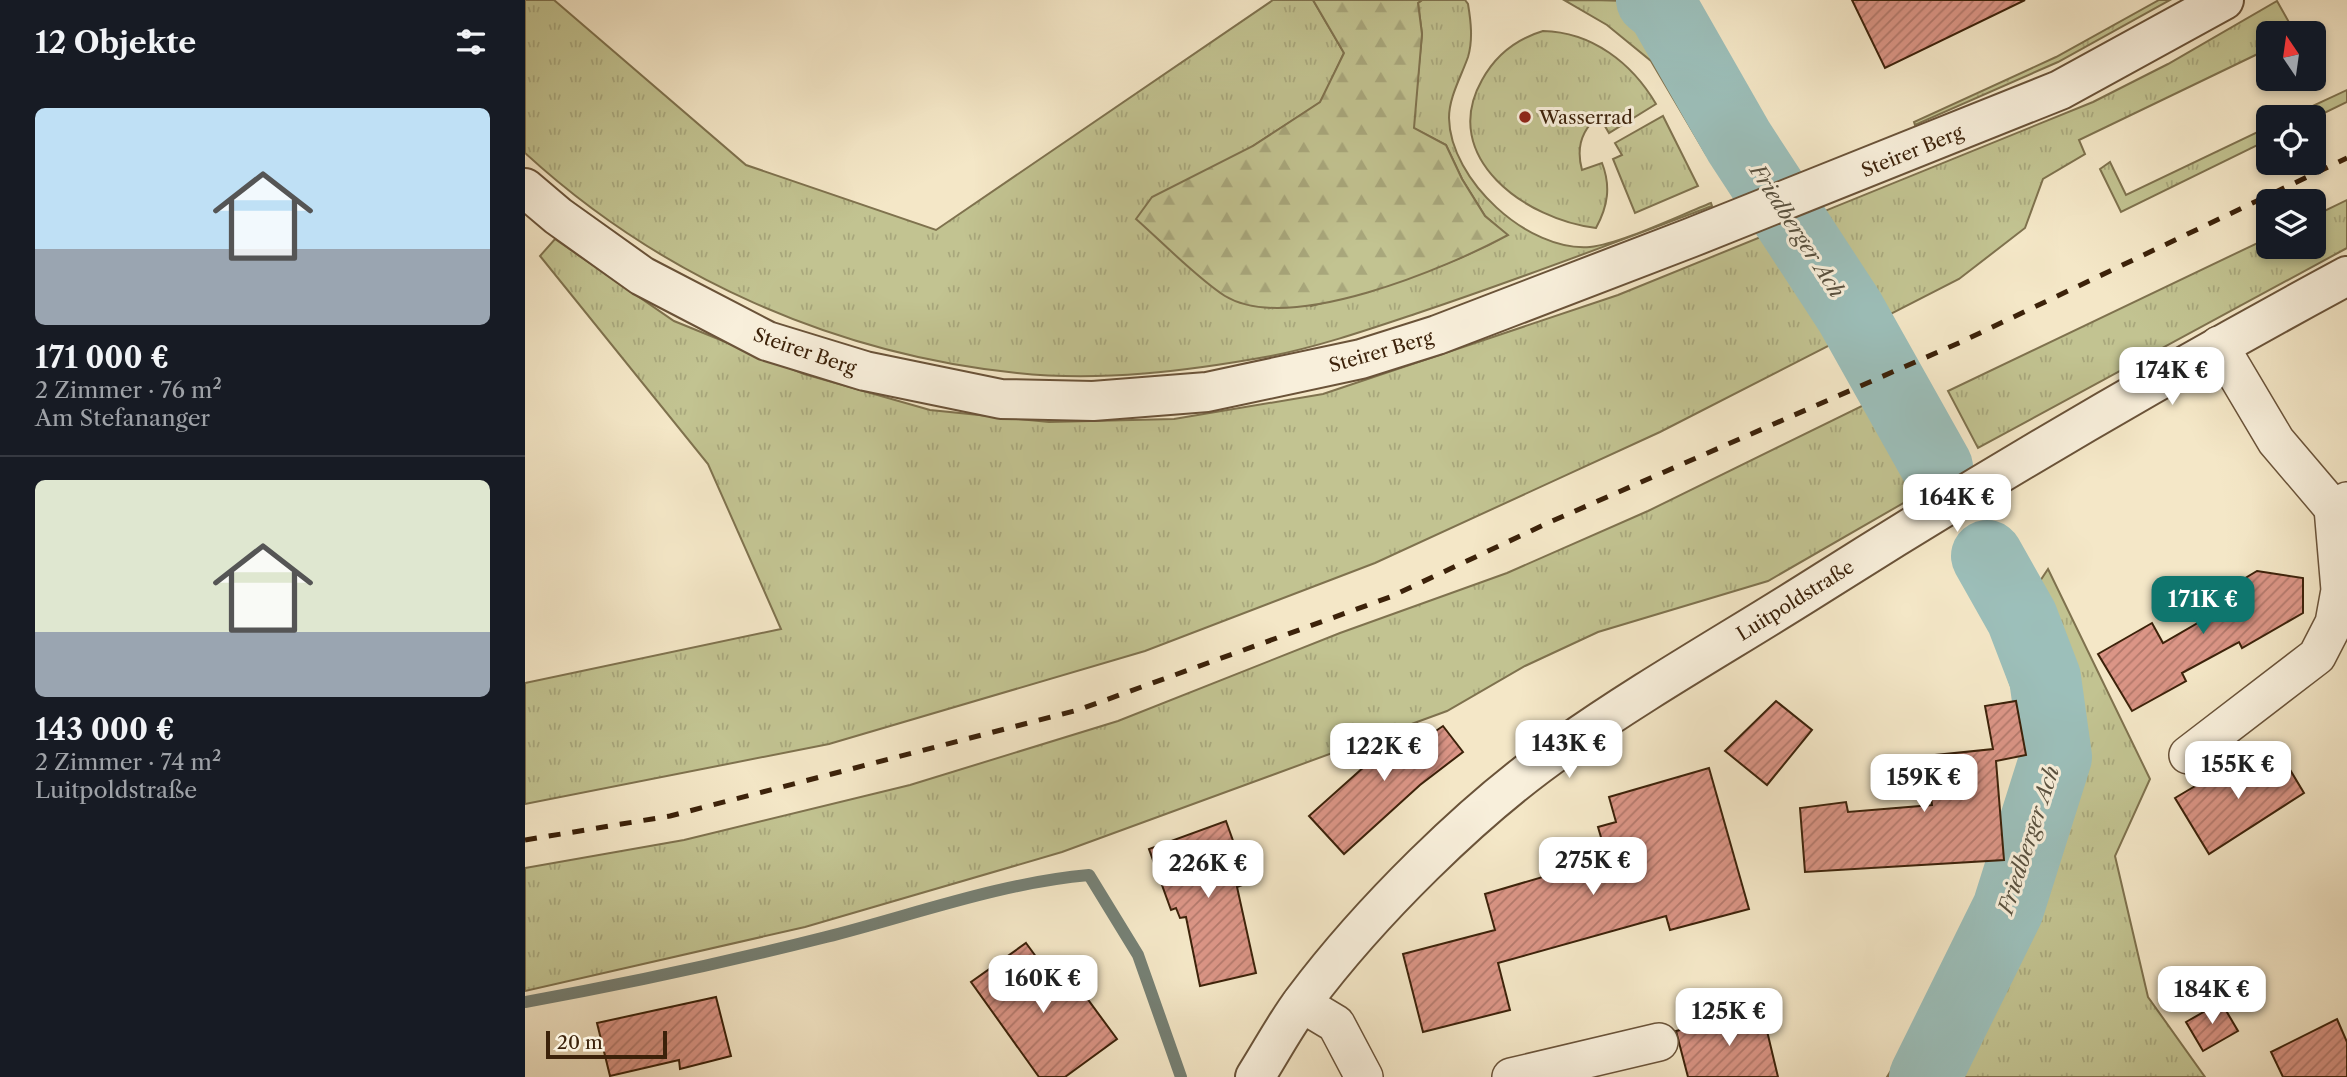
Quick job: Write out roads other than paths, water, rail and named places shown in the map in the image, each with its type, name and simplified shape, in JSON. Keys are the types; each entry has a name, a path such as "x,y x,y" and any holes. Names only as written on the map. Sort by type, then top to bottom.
{"street":[{"name":"Steirer Berg","path":"525,188 558,216 642,276 767,341 865,371 1001,399 1093,401 1207,392 1334,365 1437,335 1690,238 2060,90 2224,0"},
{"name":"Luitpoldstraße","path":"1255,1077 1301,1003 1354,940 1418,872 1477,817 1559,749 1968,492 2219,345 2347,276"},
{"path":"2188,755 2317,656 2335,623 2340,590 2340,504 2276,441 2219,345"},
{"path":"1301,1003 1336,1024 1364,1077"},
{"path":"1511,1077 1659,1042"}],"waterway":[{"name":"Friedberger Ach","path":"1652,0 1663,9 1739,142 1850,312 1937,467"},
{"name":"Friedberger Ach","path":"1925,1077 2008,909 2056,757 2045,678 2022,618 1987,556"},
{"path":"525,1002 751,955 989,892 1089,875 1138,955 1181,1077"}],"railway":[{"path":"525,840 670,816 1078,710 1390,597 1550,522 1961,342 2347,158"}],"place":[{"name":"Wasserrad","path":"1525,117"}]}
